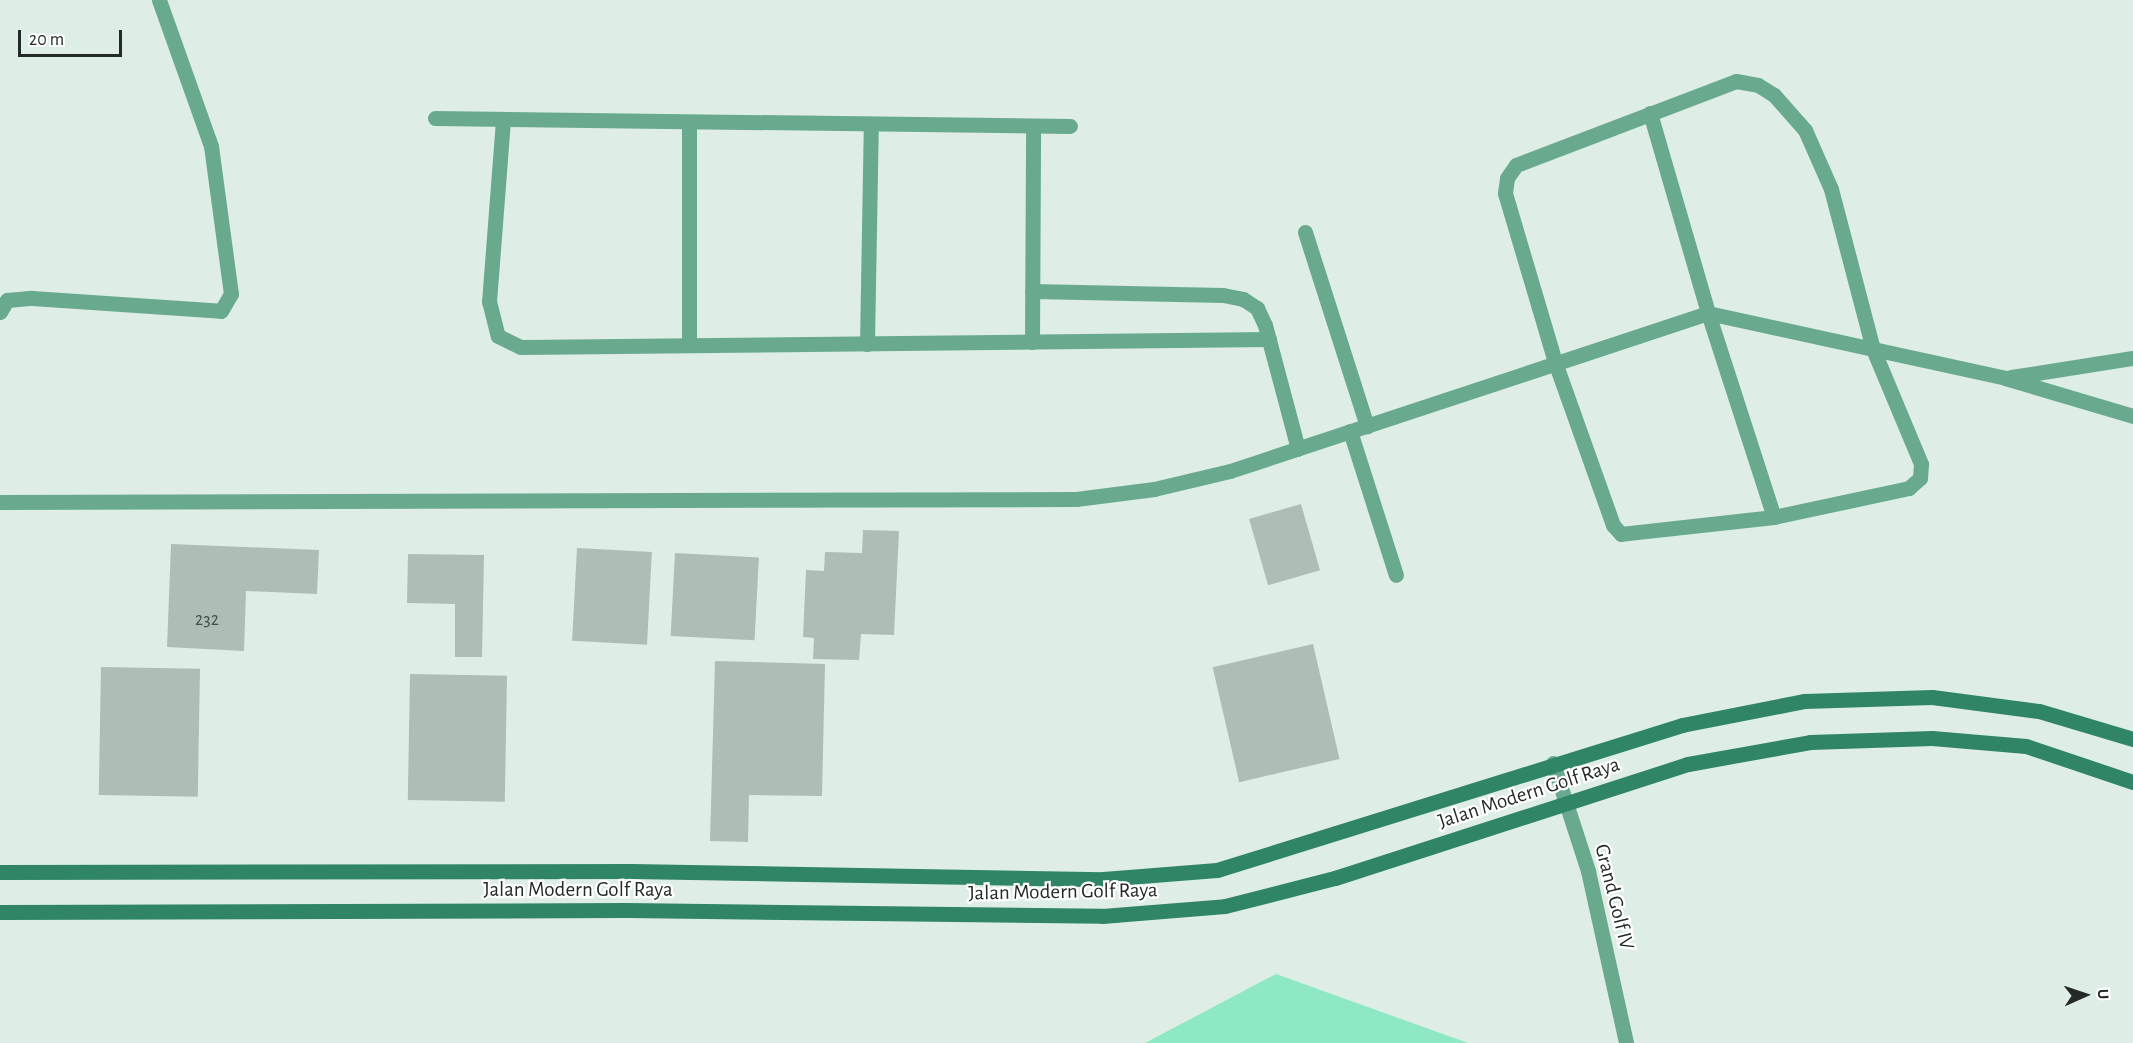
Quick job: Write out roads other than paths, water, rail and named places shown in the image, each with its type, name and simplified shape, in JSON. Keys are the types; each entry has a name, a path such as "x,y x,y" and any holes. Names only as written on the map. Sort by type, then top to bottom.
{"street":[{"path":"0,312 7,300 33,298 221,311 231,294 211,146 159,0"},
{"path":"1736,81 1758,85 1774,95 1805,130 1831,189 1873,349 1921,464 1920,478 1909,488 1774,517 1621,534 1613,525 1555,362 1505,193 1507,178 1516,165 1736,81"},
{"path":"1650,113 1708,313 1774,517"},
{"path":"435,118 689,124 1033,128 1070,126"},
{"path":"503,120 489,302 498,336 520,347 1269,339"},
{"path":"689,124 689,344"},
{"path":"867,344 871,125"},
{"path":"1032,342 1033,128"},
{"path":"1305,232 1367,426"},
{"path":"1032,291 1223,295 1257,308 1269,339 1298,449"},
{"path":"0,502 1076,499 1154,489 1230,471 1708,313 2005,378 2133,416"},
{"path":"2005,378 2133,358"},
{"path":"1350,431 1396,575"},
{"name":"Jalan Modern Golf Raya","path":"0,872 631,871 1103,879 1217,870 1322,840 1553,763 1682,725 1804,701 1932,697 2038,711 2133,739"},
{"name":"Jalan Modern Golf Raya","path":"0,912 627,910 1102,916 1225,906 1335,878 1688,764 1810,742 1932,738 2026,746 2133,782"},
{"name":"Grand Golf IV","path":"1553,763 1568,802 1588,872 1626,1043"}]}
